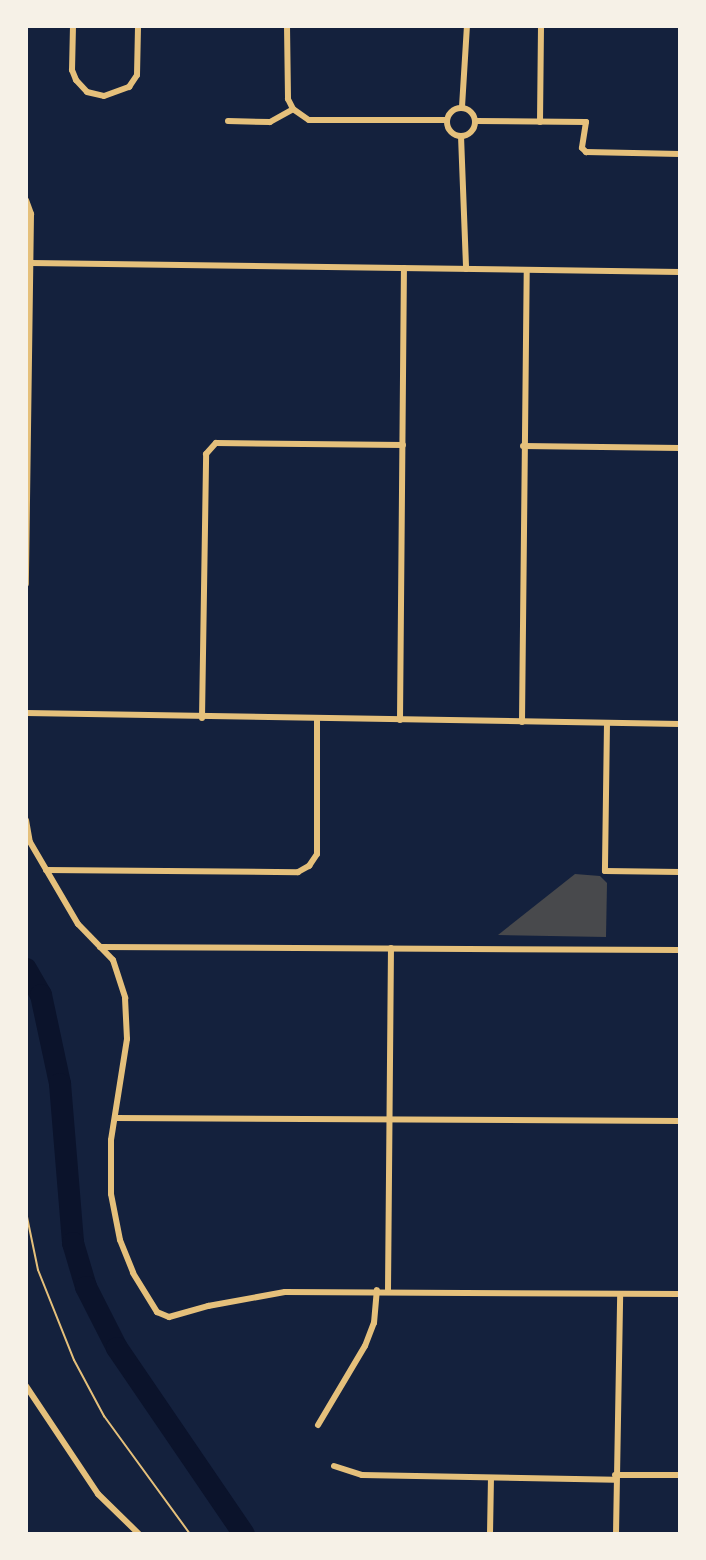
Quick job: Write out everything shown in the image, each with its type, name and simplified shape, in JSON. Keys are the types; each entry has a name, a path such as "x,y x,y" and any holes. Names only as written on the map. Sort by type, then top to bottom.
{"street":[{"path":"73,26 72,70 76,80 87,92 104,96 129,87 137,75 138,26"},
{"path":"287,26 288,99 293,109 309,120 447,120"},
{"path":"462,107 467,26"},
{"path":"540,122 541,26"},
{"path":"461,136 450,130 447,120 452,111 462,107"},
{"path":"461,136 473,130 476,121 471,112 462,107"},
{"path":"228,121 270,122 293,109"},
{"path":"476,121 586,122 582,148 586,152 680,154"},
{"path":"461,136 466,269"},
{"path":"26,584 31,263 31,214 27,201"},
{"path":"31,263 680,272"},
{"path":"400,720 404,268"},
{"path":"522,722 527,270"},
{"path":"202,718 206,454 216,443 403,445"},
{"path":"523,446 680,448"},
{"path":"26,713 680,724"},
{"path":"46,870 298,872 309,866 317,854 317,719"},
{"path":"607,723 605,871 680,872"},
{"path":"26,820 30,842 78,924 113,960 125,998 127,1039 111,1140 111,1194 120,1240 150,1304 157,1312 169,1317 208,1306 285,1292 388,1290 680,1294"},
{"path":"100,947 680,950"},
{"path":"388,1290 391,948"},
{"path":"115,1118 680,1121"},
{"path":"318,1425 365,1346 374,1323 377,1290"},
{"path":"616,1534 620,1294"},
{"path":"26,1386 98,1494 139,1534"},
{"path":"334,1466 362,1475 615,1478 680,1475"},
{"path":"490,1534 491,1478"}],"path":[{"path":"26,1212 38,1270 74,1360 104,1416 190,1534"}],"building":[{"path":"575,874 600,876 607,883 606,937 498,935"}],"waterway":[{"path":"26,969 41,995 60,1084 73,1243 86,1287 117,1348 244,1534"}]}
